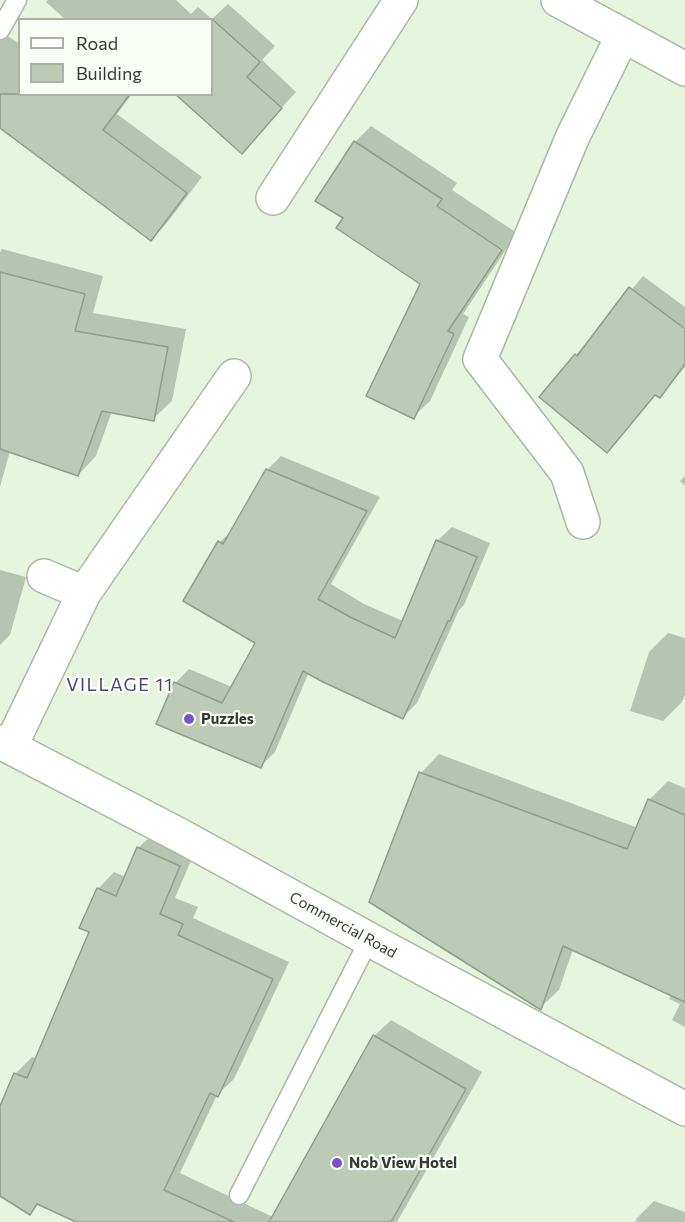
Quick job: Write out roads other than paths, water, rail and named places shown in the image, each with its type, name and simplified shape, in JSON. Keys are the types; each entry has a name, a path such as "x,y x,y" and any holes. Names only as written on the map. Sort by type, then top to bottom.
{"street":[{"path":"273,198 401,0"},
{"path":"558,0 685,69"},
{"path":"583,522 567,473 480,359 573,136 623,35"},
{"path":"5,745 84,593 234,376"},
{"path":"44,576 84,593"},
{"name":"Commercial Road","path":"5,745 181,836 369,940 685,1108"}],"lane":[{"path":"0,30 17,0"},
{"path":"239,1196 369,940"}],"place":[{"name":"Puzzles","path":"189,719"},
{"name":"Nob View Hotel","path":"337,1163"}],"district":[{"name":"VILLAGE 11","path":"120,685"}]}
